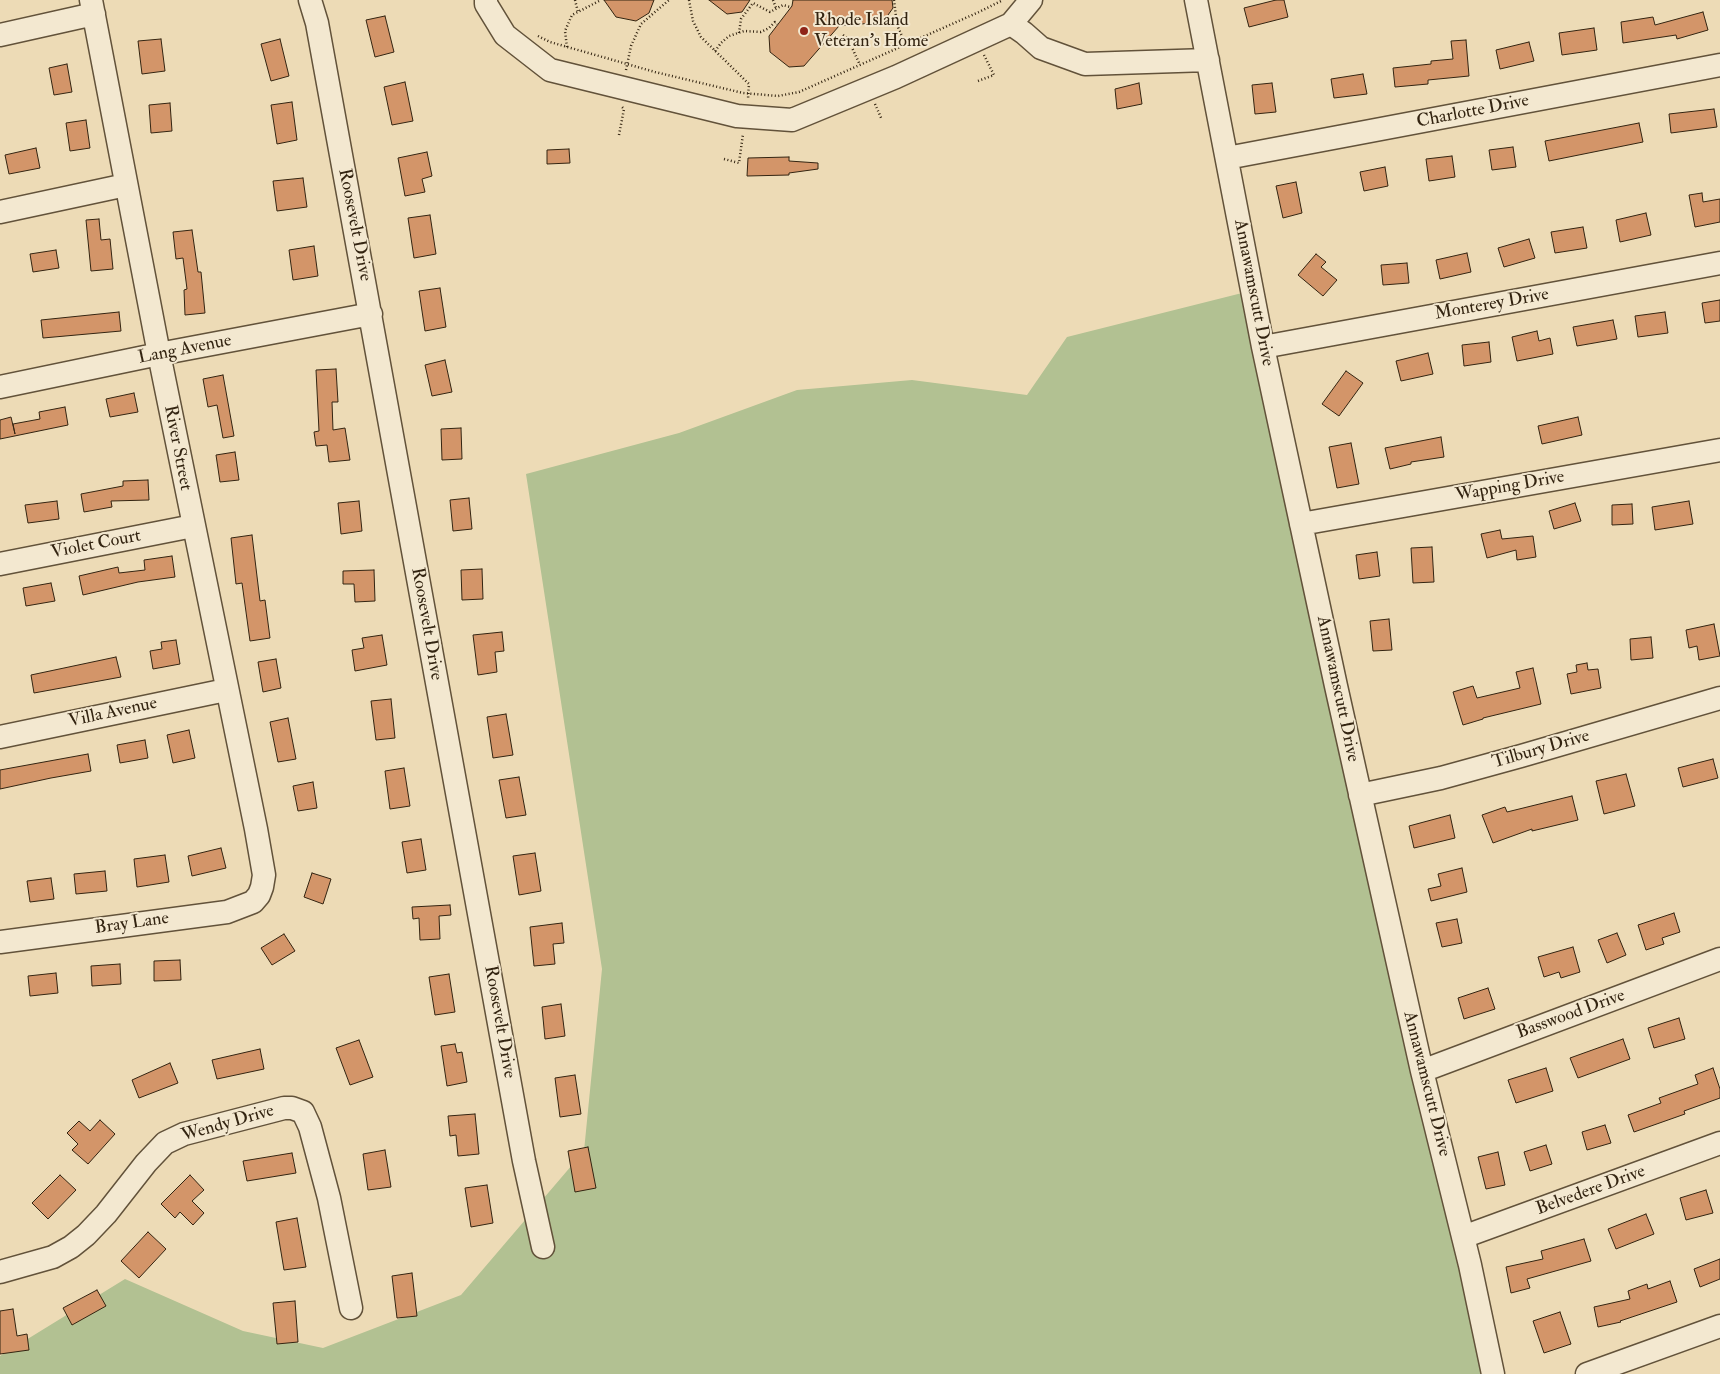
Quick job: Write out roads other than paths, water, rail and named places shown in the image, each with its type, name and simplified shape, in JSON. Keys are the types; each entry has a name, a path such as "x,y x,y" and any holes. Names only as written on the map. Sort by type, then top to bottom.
{"street":[{"name":"Roosevelt Drive","path":"310,0 317,23 371,314 524,1161 543,1247"},
{"path":"486,0 486,4 505,35 550,70 737,116 792,120 896,78 1011,24 1031,0"},
{"name":"Annawamscutt Drive","path":"1196,0 1263,347 1301,524 1422,1071 1463,1237 1493,1374"},
{"path":"0,35 92,7"},
{"name":"River Street","path":"92,7 193,526 261,856 264,874 259,895"},
{"path":"1011,24 1041,48 1085,64 1208,60"},
{"name":"Charlotte Drive","path":"1227,158 1720,65"},
{"path":"0,212 126,185"},
{"name":"Monterey Drive","path":"1263,347 1720,263"},
{"name":"Lang Avenue","path":"0,387 159,354 371,314"},
{"name":"Wapping Drive","path":"1301,524 1720,450"},
{"name":"Violet Court","path":"0,564 193,526"},
{"name":"Villa Avenue","path":"0,737 226,690"},
{"name":"Tilbury Drive","path":"1360,795 1441,778 1720,698"},
{"name":"Bray Lane","path":"0,942 228,912 253,902 259,895"},
{"name":"Basswood Drive","path":"1422,1071 1720,959"},
{"name":"Wendy Drive","path":"0,1272 53,1257 71,1247 86,1235 106,1214 146,1163 165,1144 184,1134 284,1108 292,1108 303,1112 310,1127 329,1198 351,1308"},
{"name":"Belvedere Drive","path":"1463,1237 1720,1143"},
{"path":"1587,1374 1720,1326"}],"place":[{"name":"Rhode Island Veteran's Home","path":"804,31"}]}
